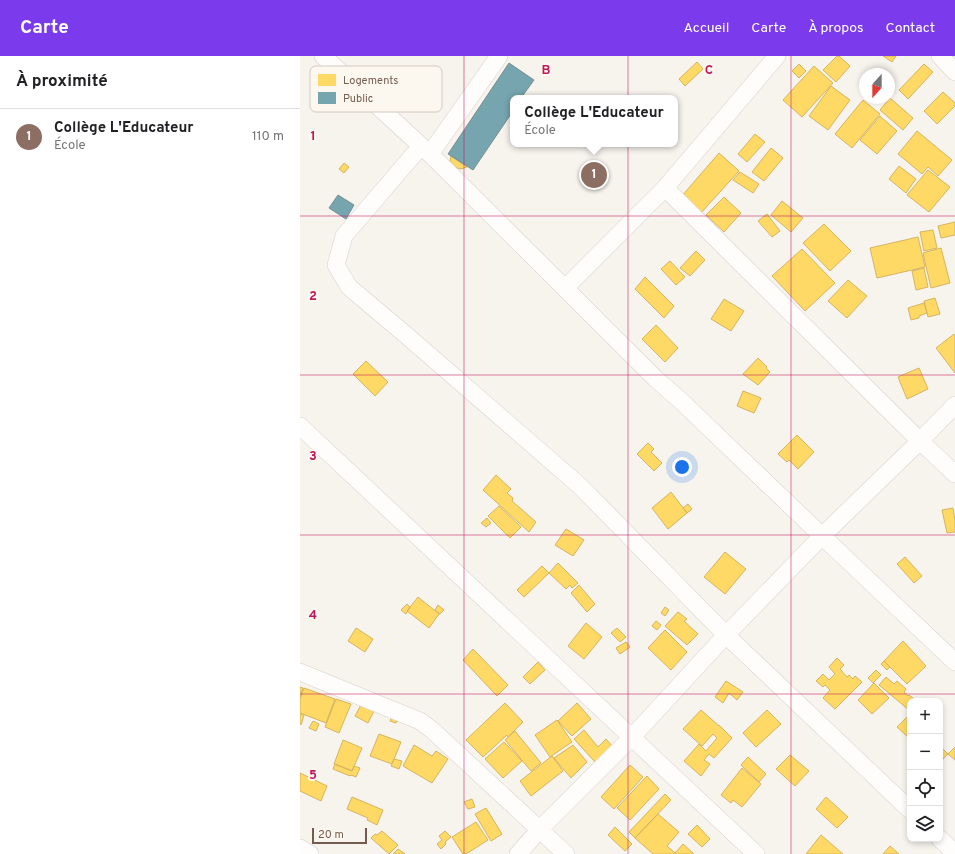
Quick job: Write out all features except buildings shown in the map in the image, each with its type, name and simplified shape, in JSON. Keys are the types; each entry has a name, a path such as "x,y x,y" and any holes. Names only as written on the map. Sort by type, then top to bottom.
{"street":[{"path":"323,56 334,66"},
{"path":"499,56 426,150 344,236 336,265 349,287 581,487 726,635 907,807"},
{"path":"565,288 665,188 777,56"},
{"path":"940,56 955,72"},
{"path":"384,112 426,150 657,380 680,400 955,662"},
{"path":"665,188 955,474"},
{"path":"518,854 540,829 632,737 726,635 822,536 955,405"},
{"path":"300,426 756,854"},
{"path":"300,672 420,721 432,730 566,854"},
{"path":"943,842 955,853"},
{"path":"300,848 310,854"}],"place":[{"name":"Collège L'Educateur","path":"594,175"}]}
